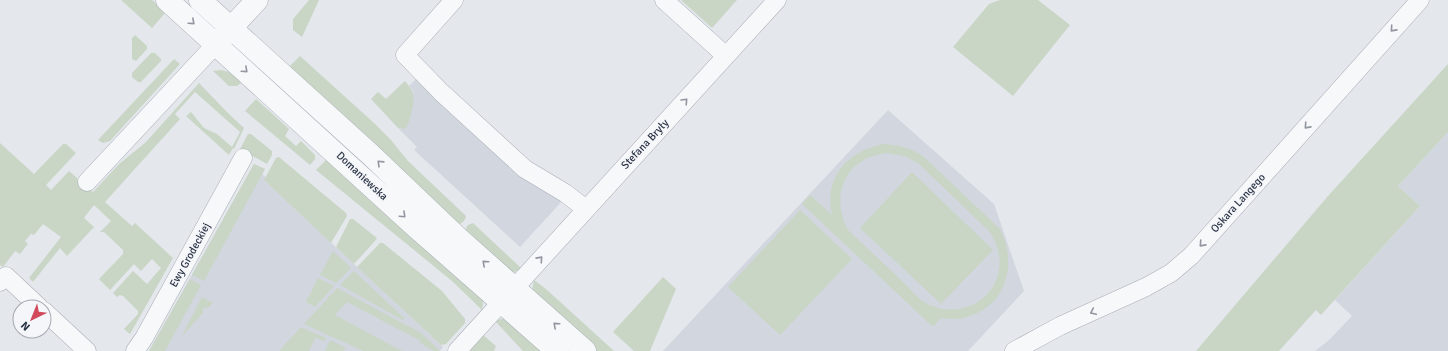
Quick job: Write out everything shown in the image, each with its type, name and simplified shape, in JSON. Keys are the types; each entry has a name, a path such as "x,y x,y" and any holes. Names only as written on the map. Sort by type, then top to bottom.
{"street":[{"name":"Domaniewska","path":"168,0 416,227 585,351"},
{"name":"Domaniewska","path":"200,0 371,155 458,238 558,351"},
{"path":"87,182 257,0"},
{"path":"454,0 405,55 441,92 525,169 566,193 586,209"},
{"path":"664,0 726,56"},
{"name":"Stefana Bryły","path":"457,351 777,0"},
{"name":"Oskara Langego","path":"1014,351 1060,326 1146,287 1171,273 1196,250 1420,0"},
{"name":"Ewy Grodeckiej","path":"135,351 243,158"},
{"path":"3,279 29,299"},
{"path":"52,318 87,351"}],"shaded area":[{"path":"416,79 528,180 563,200 520,247 414,150 417,147 398,128 402,129 413,91 409,86"},
{"path":"888,110 994,204 1024,291 968,351 663,351"},
{"path":"1448,132 1448,351 1315,351 1328,341 1352,316 1335,300 1420,206 1398,186"},
{"path":"254,164 265,169 262,174 266,177 265,181 443,347 440,351 149,351"}],"green space":[{"path":"121,0 152,0 166,12 152,28"},
{"path":"309,0 319,0 302,37 293,30 293,19"},
{"path":"681,0 737,0 712,28"},
{"path":"1000,0 1038,0 1070,25 1013,96 953,47 989,4"},
{"path":"135,35 147,46 147,49 136,61 132,59 132,38"},
{"path":"151,53 155,53 161,61 141,82 138,82 132,77 132,73"},
{"path":"300,56 374,123 391,140 408,161 466,216 463,222 459,224 288,68"},
{"path":"174,59 180,64 110,141 103,143 98,140"},
{"path":"1448,64 1448,132 1398,186 1420,206 1321,315 1316,310 1279,351 1196,351 1328,196"},
{"path":"221,70 229,72 242,82 237,86 229,86 213,71"},
{"path":"405,81 412,92 413,101 409,122 405,128 401,129 398,128 371,99 378,92 386,99"},
{"path":"199,83 244,128 234,149 233,148 229,155 186,116 191,112 204,128 217,134 232,147 240,132 195,92 175,114 180,119 105,202 132,226 135,223 173,258 130,334 124,329 138,314 138,311 123,296 120,295 117,297 113,293 133,271 147,284 161,268 152,259 141,271 134,264 110,290 99,279 123,254 123,250 104,232 100,232 111,221 94,205 84,218 94,227 67,256 60,248 33,282 29,278 61,237 43,224 34,235 31,234 25,241 28,244 20,254 15,251 3,267 0,265 0,143 34,174 63,144 66,144 76,153 46,185 51,190 69,171 93,192 119,164 145,143"},
{"path":"256,99 289,129 285,136 296,146 301,141 315,155 315,159 310,165 245,111"},
{"path":"248,134 251,134 272,151 272,155 267,164 240,149"},
{"path":"883,144 889,144 914,151 924,157 1000,229 1008,256 1008,270 1005,282 999,294 991,304 980,312 963,318 941,318 933,327 802,204 810,195 832,215 830,201 835,178 841,168 849,160 870,148","holes":["887,153 904,156 918,163 989,231 996,243 1000,263 995,283 982,299 964,308 943,309 933,307 924,302 848,230 840,204 841,191 845,180 852,170 861,162 873,156"]},
{"path":"279,157 346,213 347,216 331,243 264,180 276,158"},
{"path":"328,158 482,298 482,310 452,281 316,170"},
{"path":"254,164 265,169 204,281 192,275"},
{"path":"912,172 993,250 941,304 860,228"},
{"path":"800,210 852,259 780,335 728,287"},
{"path":"350,219 353,219 377,238 354,264 336,247"},
{"path":"473,223 521,268 517,271 509,273 466,230 468,225"},
{"path":"380,243 383,243 442,291 465,319 465,323 446,344 441,345 357,267"},
{"path":"333,251 351,268 336,283 320,275"},
{"path":"354,271 404,318 403,320 340,285"},
{"path":"663,277 676,289 650,351 634,351 613,332"},
{"path":"318,278 334,286 315,307 306,302"},
{"path":"190,279 201,285 165,351 149,351"},
{"path":"534,280 546,289 614,351 592,351 532,291"},
{"path":"337,288 421,333 440,351 434,351 420,343 421,341 347,302 335,315 402,351 363,351 304,324"},
{"path":"202,297 213,303 208,308 205,307 203,309 203,313 182,336"},
{"path":"508,319 546,351 523,351 495,321"},
{"path":"301,327 326,338 324,341 315,338 309,351 279,351"},
{"path":"482,334 496,346 494,351 467,351"},
{"path":"330,340 346,348 343,351 325,351"}]}
